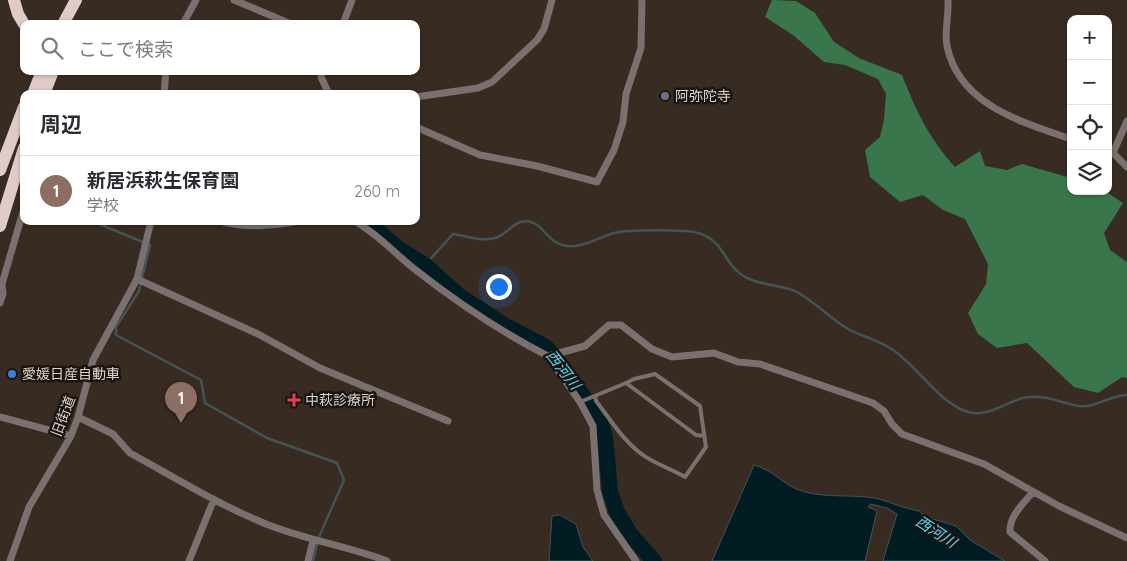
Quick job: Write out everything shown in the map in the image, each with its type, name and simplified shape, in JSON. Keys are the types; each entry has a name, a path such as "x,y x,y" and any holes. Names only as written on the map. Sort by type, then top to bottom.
{"highway":[{"path":"14,0 22,20"},
{"path":"65,20 77,0"},
{"path":"71,20 77,0"},
{"path":"34,90 40,75"},
{"path":"46,90 51,75"},
{"path":"0,170 20,118"},
{"path":"0,226 20,161"}],"street":[{"path":"185,20 196,0"},
{"path":"234,0 282,20"},
{"path":"344,20 352,0"},
{"path":"420,96 478,88 492,82 537,40 544,29 552,0"},
{"path":"420,128 480,155 537,166 597,182 616,143 623,122 626,94 641,48 642,0"},
{"path":"948,0 946,45 963,83 984,102 1005,115 1067,138"},
{"path":"164,90 166,75"},
{"path":"322,75 327,90"},
{"path":"1112,151 1127,121"},
{"path":"1112,154 1127,167"},
{"path":"0,303 3,294 2,284 20,222"},
{"name":"旧街道","path":"10,561 29,507 71,436 93,360 141,281 143,248 150,225"},
{"path":"234,225 278,225"},
{"path":"361,225 462,306 551,355 581,401 593,426 597,490 604,515 636,561"},
{"path":"141,281 258,334 327,371 448,420"},
{"path":"551,355 586,346 609,325 621,325 652,348 672,357 714,353 738,362 760,364 873,403 884,411 892,424 902,434 984,464 1033,492 1127,538"},
{"path":"0,417 71,436"},
{"path":"78,417 113,434 130,453 214,499 265,524 313,541 362,552 387,561"},
{"path":"1033,492 1014,515 1010,524 1010,532 1045,561"},
{"path":"189,561 214,499"},
{"path":"308,561 313,541"}],"lane":[{"path":"581,401 634,378 655,374 700,406 706,447 685,477 667,466 645,457 632,447 596,401 595,396"},
{"path":"626,383 696,436 704,436"}],"green space":[{"path":"772,0 796,1 815,13 834,42 859,58 902,75 924,124 955,167 980,151 985,166 1007,170 1022,164 1067,177 1067,195 1111,195 1123,203 1104,233 1110,250 1127,262 1127,378 1122,377 1098,393 1074,387 1027,343 997,348 978,334 968,313 986,284 988,264 965,219 943,210 923,195 900,202 870,177 865,150 880,137 884,120 886,94 878,79 845,65 824,62 793,35 765,17"}],"water":[{"path":"754,465 804,492 868,497 920,511 923,516 956,526 970,540 1005,561 883,561 897,514 887,508 871,504 868,507 877,511 865,561 712,561"},
{"path":"560,515 576,524 583,547 593,561 549,561 552,516"}],"waterway":[{"path":"425,265 453,234 493,239 522,221 539,226 558,244 566,246 581,245 619,232 659,230 698,233 714,242 733,267 747,278 795,291 848,329 893,350 945,399 965,411 972,413 987,412 1016,400 1030,397 1085,406 1127,395"},
{"path":"102,225 150,245 139,291 116,327 116,335 201,380 205,403 267,438 337,463 344,480 319,537 313,561"},
{"name":"西河川","path":"371,225 397,248 425,265 459,296 504,325 546,347 599,419 605,437 610,491 617,512 630,534 654,561"}],"place":[{"name":"阿弥陀寺","path":"665,96"},
{"name":"愛媛日産自動車","path":"12,374"},
{"name":"中萩診療所","path":"294,400"},
{"name":"新居浜萩生保育園","path":"181,423"}]}
